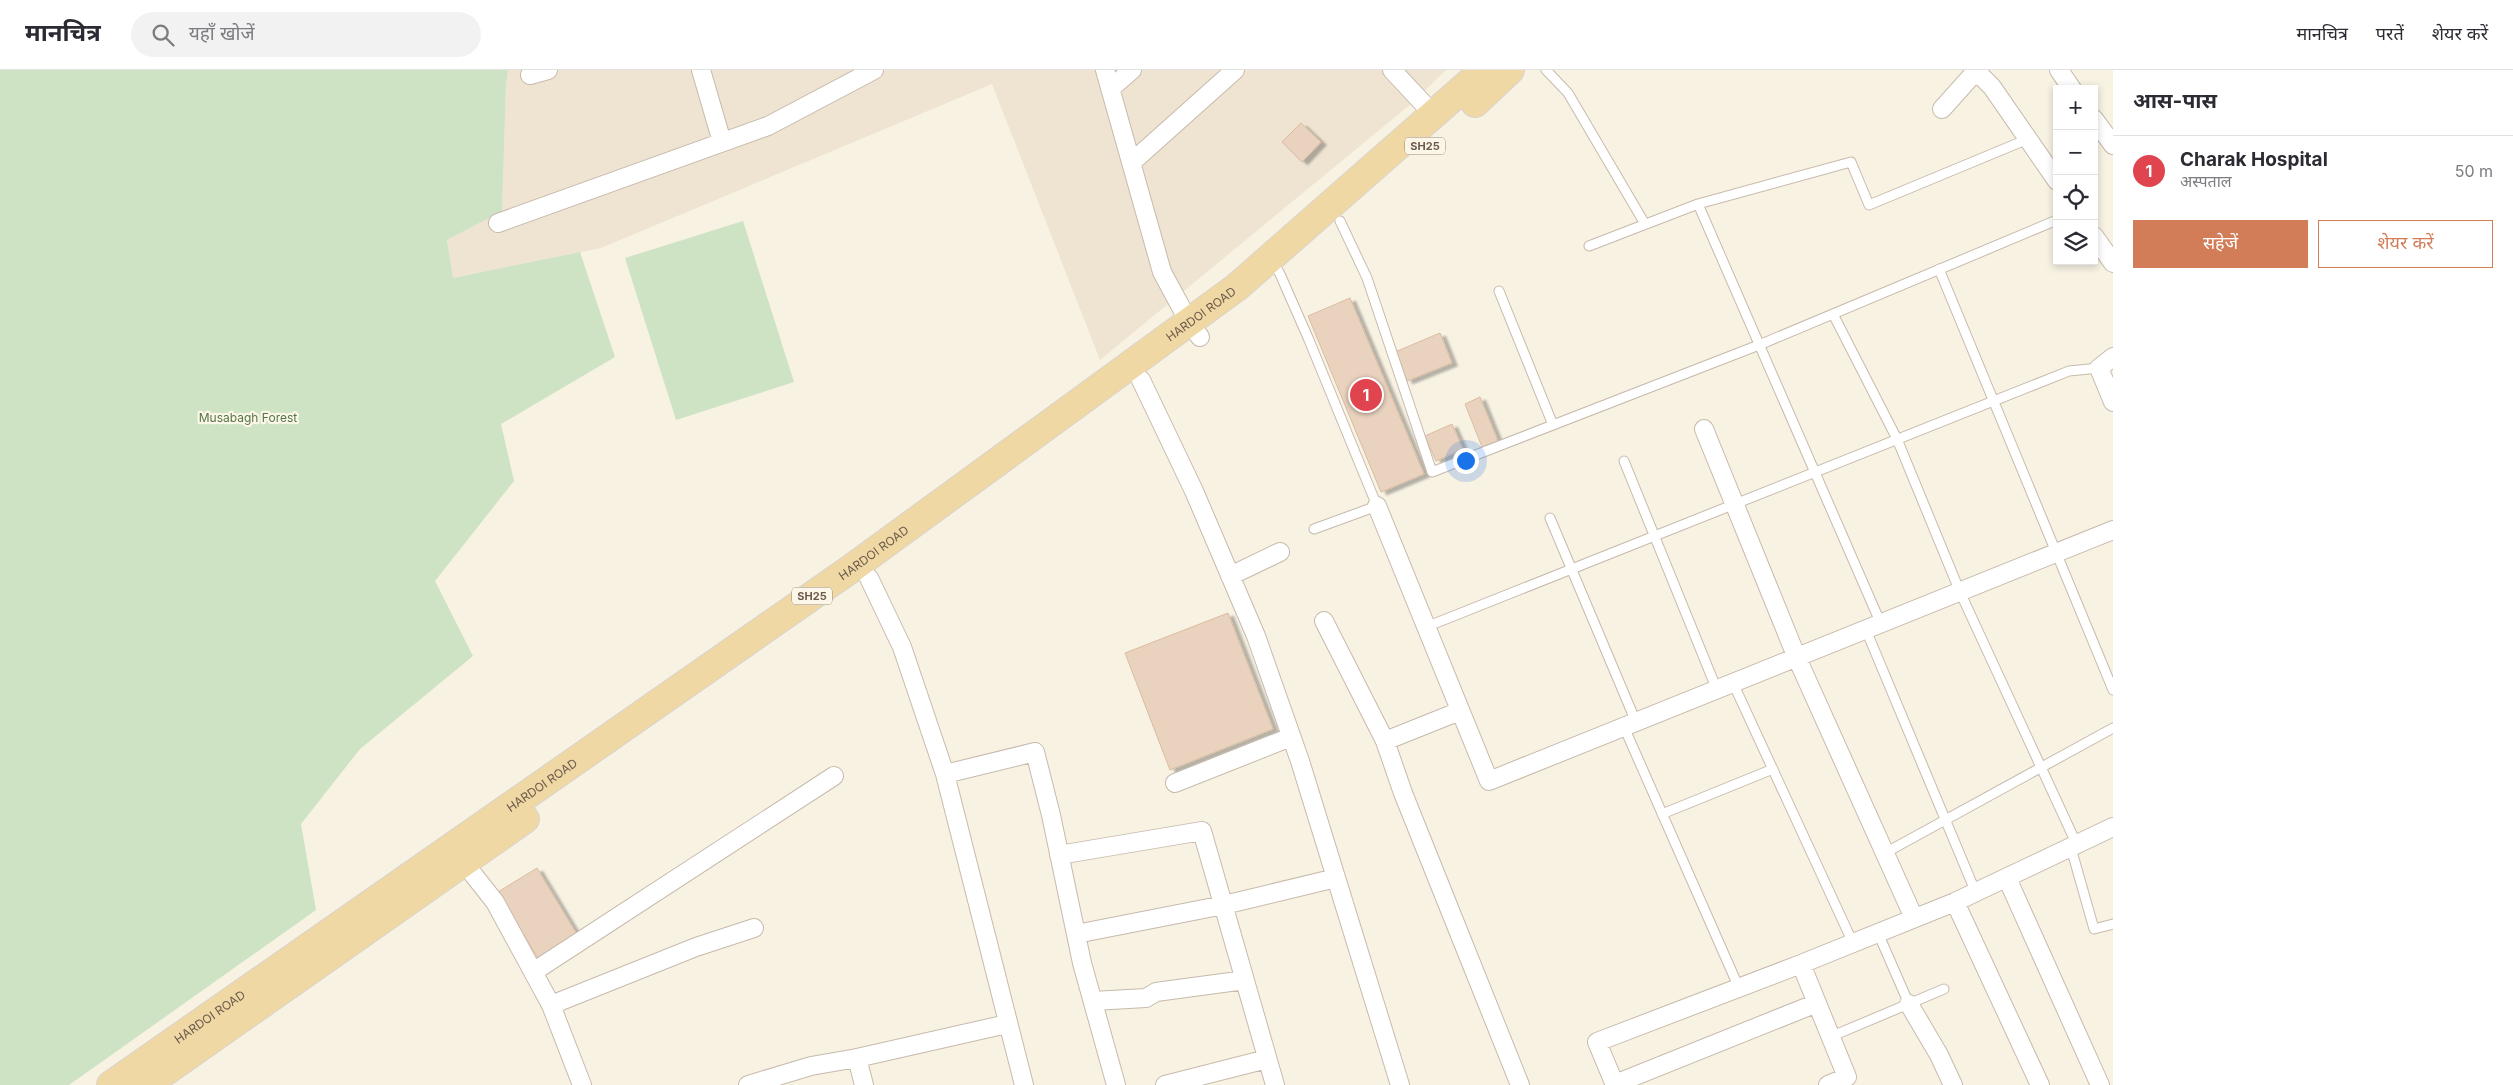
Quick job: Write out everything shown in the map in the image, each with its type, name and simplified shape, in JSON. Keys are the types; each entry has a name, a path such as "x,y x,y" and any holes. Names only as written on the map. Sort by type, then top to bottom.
{"main road":[{"name":"HARDOI ROAD","path":"1275,266 1484,70"},
{"name":"HARDOI ROAD","path":"111,1085 220,1021 894,549 1141,380 1237,286 1275,266 1340,222 1510,70"},
{"name":"HARDOI ROAD","path":"458,855 869,578 894,549 1195,329"},
{"name":"HARDOI ROAD","path":"146,1085 220,1021"}],"street":[{"path":"530,75 548,70"},
{"path":"701,70 722,142"},
{"path":"498,223 768,126 874,70"},
{"path":"1105,70 1162,272 1195,329"},
{"path":"1110,89 1132,70"},
{"path":"1131,163 1235,70"},
{"path":"1392,70 1434,115"},
{"path":"2059,70 2069,85"},
{"path":"1942,109 1976,71 1992,87 2053,175"},
{"path":"2098,124 2113,145"},
{"path":"2098,241 2113,262"},
{"path":"2113,357 2099,368 2113,402"},
{"path":"1141,380 1194,491 1256,636 1291,737 1400,1085"},
{"path":"1704,429 1797,658 1914,918"},
{"path":"1377,506 1489,782 2113,530"},
{"path":"1230,576 1280,552"},
{"path":"869,578 902,647 945,774 1024,1085"},
{"path":"1324,621 1385,741 1403,793 1520,1085"},
{"path":"1385,741 1460,711"},
{"path":"1175,783 1291,737"},
{"path":"945,774 1035,752 1076,934 1116,1085"},
{"path":"533,972 834,776"},
{"path":"1817,1003 1615,1084 1597,1042 1801,964 1955,902 2113,827"},
{"path":"1059,855 1202,831 1275,1085"},
{"path":"458,855 494,902 533,972 550,1005 582,1085"},
{"path":"1076,934 1224,905 1336,878"},
{"path":"2007,878 2100,1085"},
{"path":"1955,902 2040,1085"},
{"path":"550,1005 663,960 754,928"},
{"path":"1801,964 1847,1077 1828,1085"},
{"path":"1093,1001 1146,998 1156,992 1246,980"},
{"path":"1909,1004 1939,1054 1953,1085"},
{"path":"748,1085 810,1066 857,1058 1008,1024"},
{"path":"857,1058 864,1085"},
{"path":"1165,1085 1267,1059"}],"lane":[{"path":"1546,70 1568,92 1645,224"},
{"path":"1589,246 1698,204 1851,162 1869,205 2028,140"},
{"path":"1698,204 1814,472 1946,821 1976,892"},
{"path":"1340,222 1367,278 1432,472 1759,345 2053,222"},
{"path":"1275,266 1377,506 1314,529"},
{"path":"1939,269 2113,690"},
{"path":"1499,291 1553,424"},
{"path":"1833,314 1898,439 1960,592 2041,767 2074,846 2094,929 2113,924"},
{"path":"1426,627 2069,370 2099,368"},
{"path":"1624,461 1717,690"},
{"path":"1550,518 1571,569 1662,814 1739,988"},
{"path":"1733,683 1853,943"},
{"path":"1885,853 2113,728"},
{"path":"1662,814 1773,769"},
{"path":"1878,933 1909,1004"},
{"path":"1830,1037 1944,989"}],"shaded area":[{"path":"508,70 1446,70 1411,104 1100,360 992,84 601,248 453,278 447,240 502,210"}],"green space":[{"name":"Musabagh Forest","path":"0,70 508,70 502,211 447,240 453,278 580,252 615,357 501,424 514,481 435,581 473,656 360,749 301,824 316,910 69,1085 0,1085"},
{"path":"743,221 794,382 676,420 625,258"}],"building":[{"path":"1301,123 1321,142 1302,162 1282,142"},
{"path":"1350,298 1424,474 1381,492 1308,316"},
{"path":"1440,333 1452,363 1407,381 1395,352"},
{"path":"1480,397 1498,441 1482,447 1465,404"},
{"path":"1452,424 1463,449 1436,461 1425,436"},
{"path":"1228,613 1273,729 1170,770 1125,653"},
{"path":"537,868 578,936 539,960 498,892"}],"place":[{"name":"Charak Hospital","path":"1366,395"}]}
